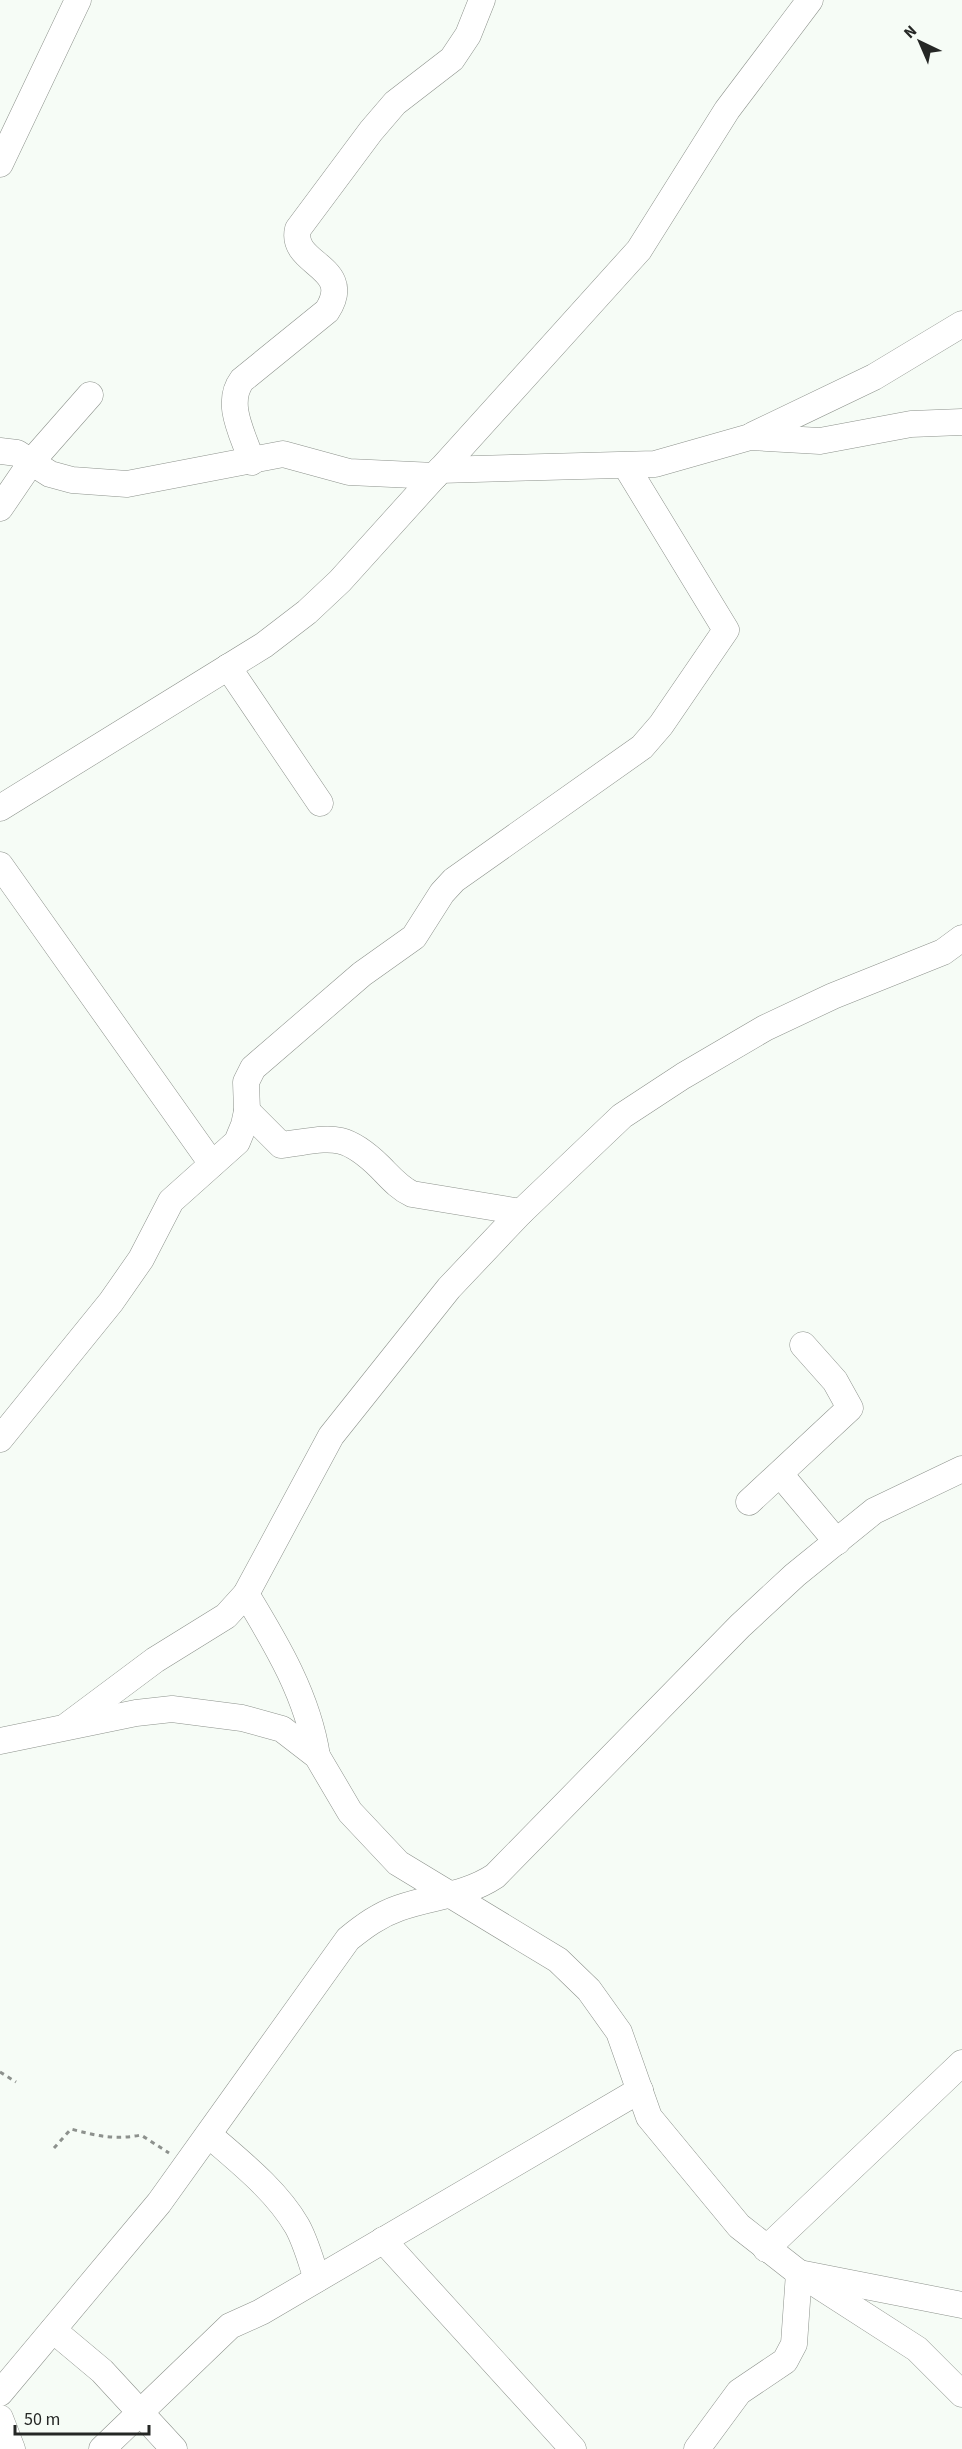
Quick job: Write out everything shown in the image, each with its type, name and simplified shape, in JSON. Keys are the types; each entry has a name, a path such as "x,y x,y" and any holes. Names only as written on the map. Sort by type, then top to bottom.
{"street":[{"path":"0,164 78,0"},
{"path":"252,462 233,402 235,390 242,380 327,310 335,298 336,288 330,276 299,246 296,238 298,229 371,131 395,103 452,59 468,35 482,0"},
{"path":"0,808 264,645 332,589 639,250 727,110 810,0"},
{"path":"0,452 17,453 50,474 72,480 127,484 252,462 283,454 349,472 437,473 655,464 750,437 874,376 962,324"},
{"path":"0,508 32,461 90,395"},
{"path":"750,437 820,441 911,424 962,422"},
{"path":"0,1438 111,1302 141,1259 171,1201 237,1142 247,1111 246,1082 253,1068 362,974 414,937 442,893 454,880 642,747 661,725 726,630 627,466"},
{"path":"228,667 320,803"},
{"path":"0,865 212,1164"},
{"path":"61,1730 155,1659 226,1616 246,1594 331,1436 448,1288 521,1212 622,1116 683,1076 765,1028 833,996 943,952 962,938"},
{"path":"247,1111 281,1145 333,1138 350,1142 362,1150 403,1190 412,1194 521,1212"},
{"path":"749,1502 850,1408 835,1381 803,1345"},
{"path":"0,2393 187,2165 348,1940 370,1921 400,1908 478,1887 495,1876 740,1626 795,1575 874,1511 962,1469"},
{"path":"780,1474 837,1542"},
{"path":"246,1594 281,1652 313,1727 317,1756"},
{"path":"0,1741 136,1713 172,1709 207,1712 282,1729 317,1756 350,1812 398,1863 558,1960 589,1990 619,2032 649,2117 739,2226 799,2273 917,2349 962,2394"},
{"path":"766,2249 962,2063"},
{"path":"102,2449 230,2326 261,2312 640,2090"},
{"path":"209,2135 253,2174 289,2213 299,2228 317,2279"},
{"path":"382,2241 573,2449"},
{"path":"799,2273 962,2305"},
{"path":"697,2449 739,2392 785,2361 794,2344 799,2273"},
{"path":"53,2330 102,2371 174,2449"},
{"path":"0,2418 12,2449"}],"path":[{"path":"0,2072 16,2082"},
{"path":"54,2148 72,2129 98,2137 125,2138 141,2135 187,2165"}]}
